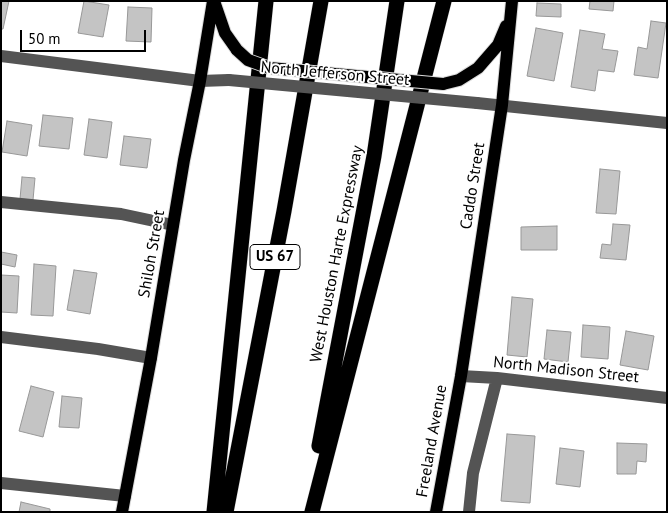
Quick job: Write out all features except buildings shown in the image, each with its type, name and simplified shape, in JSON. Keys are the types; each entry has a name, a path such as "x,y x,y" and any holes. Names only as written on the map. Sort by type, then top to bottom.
{"highway":[{"path":"214,512 266,1"},
{"name":"US 67","path":"226,512 284,211 321,1"},
{"name":"West Houston Harte Expressway","path":"307,512 374,156 397,1"},
{"path":"312,512 444,1"}],"main road":[{"path":"213,1 225,33 237,50 248,60 270,68 443,84 459,80 478,68 498,45 512,6"},
{"name":"Shiloh Street","path":"122,512 151,358 213,1"},
{"name":"Caddo Street","path":"461,376 502,106 512,6"},
{"name":"Freeland Avenue","path":"436,512 461,376"}],"street":[{"name":"North Jefferson Street","path":"1,56 200,81 229,80 667,123"},
{"path":"1,202 121,214 174,225"},
{"path":"1,337 98,349 151,358"},
{"name":"North Madison Street","path":"461,376 497,378 667,398"},
{"path":"469,512 473,473 497,378"},
{"path":"1,483 125,496"}]}
